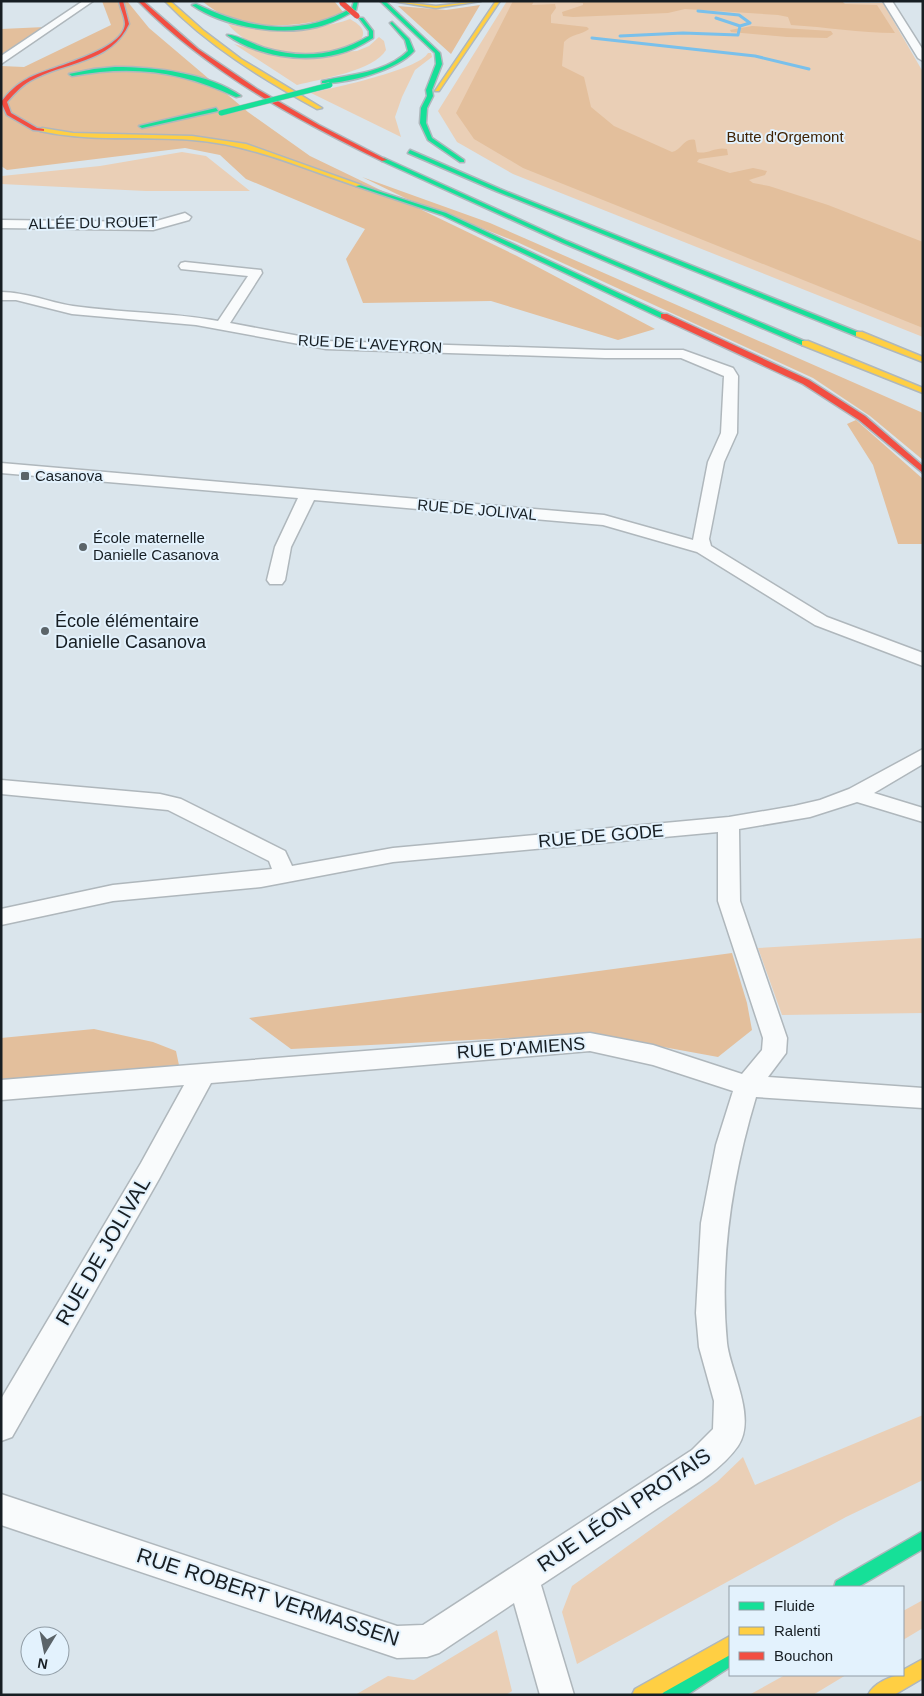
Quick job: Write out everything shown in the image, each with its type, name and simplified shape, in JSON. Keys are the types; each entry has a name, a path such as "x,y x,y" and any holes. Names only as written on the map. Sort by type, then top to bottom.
{"main road":[{"path":"120,1 127,20 127,28 122,37 100,51 45,72 14,89 4,102 5,109 20,111 38,120 60,125 98,129 151,124 219,112 391,69 416,57 421,46 404,23"},
{"path":"140,1 171,33 263,98 399,167 578,248 923,391"},
{"path":"167,1 207,36 253,68 332,114"},
{"path":"191,3 237,24 289,28 339,20 354,9 356,1"},
{"path":"345,77 395,63 410,54 411,50 408,39 369,1"},
{"path":"382,1 437,53 439,64 429,90 430,96"},
{"path":"394,1 413,6 443,7 479,1"},
{"path":"498,1 457,59 446,80 430,96 422,115 423,123 430,139 458,159 551,202 551,210"},
{"path":"341,2 382,32"},
{"path":"191,3 217,26 241,43 264,52 282,55 319,56 357,48 367,42 371,34 359,17"},
{"path":"327,84 378,62 389,54"},
{"path":"20,111 23,95 29,89 60,77 101,69 142,67 176,72 218,85 269,116"},
{"path":"20,111 35,129 73,135 192,138 246,146 444,214 806,382 862,418 923,471"},
{"path":"399,147 923,360"},
{"path":"428,196 551,245 578,248"},
{"path":"908,384 916,401 923,404"},
{"path":"836,1586 923,1539"},
{"path":"844,1586 902,1549"},
{"path":"640,1695 729,1646"},
{"path":"671,1695 729,1658"},
{"path":"876,1695 923,1668"},
{"path":"891,1695 923,1672"}],"street":[{"path":"1,61 89,1"},
{"path":"887,1 923,58"},
{"path":"908,35 923,35"},
{"name":"ALLÉE DU ROUET","path":"1,224 153,226 185,217"},
{"path":"185,266 256,273 222,326"},
{"name":"RUE DE L'AVEYRON","path":"1,296 16,296 72,310 196,321 326,344 605,354 683,354 728,371 731,376 729,433 716,462 701,539 702,548"},
{"name":"RUE DE JOLIVAL","path":"1,468 604,520 702,548 821,621 923,660"},
{"path":"276,580 283,547 308,495"},
{"name":"RUE DE GODE","path":"1,917 114,893 208,886 277,876 393,855 729,824 793,814 836,803 857,794 923,755"},
{"path":"1,787 160,801 174,804 277,856 277,876"},
{"path":"857,794 876,802 923,815"},
{"path":"729,824 729,901 744,951 775,1038 774,1053 747,1086"},
{"name":"RUE D'AMIENS","path":"1,1090 590,1042 653,1055 747,1086 923,1098"},
{"name":"RUE DE JOLIVAL","path":"1,1427 150,1171 203,1074"},
{"name":"RUE LÉON PROTAIS","path":"528,1592 703,1461 728,1435 729,1401 713,1347 710,1313 714,1223 729,1144 747,1086"},
{"name":"RUE ROBERT VERMASSEN","path":"1,1509 397,1642 427,1641 528,1592"},
{"path":"528,1592 558,1695"}],"green space":[{"name":"Butte d'Orgemont","path":"507,1 883,3 923,72 923,337 513,174 457,142 438,111"},
{"path":"350,19 358,24 362,30 363,35 359,41 337,50 303,54 269,49 253,43 239,35 228,24 241,27 289,29 322,26"},
{"path":"379,37 384,41 386,50 380,57 370,63 346,73 297,85 234,44 277,56 357,51 369,46"},
{"path":"428,53 431,53 432,57 415,70 395,117 401,137 311,93 393,72 409,66"},
{"path":"182,152 206,156 250,191 146,191 1,184 2,176 100,166"},
{"path":"923,938 923,1013 782,1015 758,948"},
{"path":"923,1415 923,1480 846,1517 577,1664 562,1612 572,1586 717,1482 743,1457 755,1485"},
{"path":"923,1600 923,1628 904,1639 904,1610"},
{"path":"497,1630 512,1691 506,1695 355,1695 388,1676 414,1680"},
{"path":"783,1676 844,1676 813,1695 749,1695"}],"shaded area":[{"path":"102,1 127,1 149,28 248,112 310,156 517,256 655,329 618,340 491,301 363,303 346,259 365,229 246,179 220,155 185,148 7,170 1,166 1,66 24,67 111,25"},
{"path":"202,1 330,1 335,2 343,12 339,16 304,23 268,25 233,19 217,12"},
{"path":"513,1 534,1 532,5 555,4 556,8 551,15 551,23 587,27 589,29 570,37 564,42 562,66 584,77 591,107 614,126 672,152 688,140 695,140 697,152 701,153 723,148 727,149 728,155 699,159 697,162 730,173 753,168 767,171 765,175 749,180 753,183 769,186 828,205 923,242 923,328 523,168 474,139 456,113"},
{"path":"558,1 842,1 845,4 877,5 895,33 791,25 788,17 778,15 685,9 668,13 573,17 563,16 562,12 583,5 583,3"},
{"path":"480,5 451,54 398,6 446,10"},
{"path":"752,26 831,31 833,34 827,38 787,37 731,32 730,30"},
{"path":"45,27 1,55 1,29"},
{"path":"362,177 490,223 923,413 923,460 870,416 813,378 517,242 405,198"},
{"path":"856,420 923,479 923,544 898,544 873,465 847,424"},
{"path":"732,953 747,1003 752,1030 718,1057 592,1034 291,1049 249,1018"},
{"path":"94,1029 153,1042 176,1051 180,1070 1,1085 1,1038"}],"waterway":[{"path":"698,11 739,15 750,23 740,26"},
{"path":"716,18 740,26"},
{"path":"620,36 683,33 738,35 740,26"},
{"path":"592,38 755,56 809,69"}],"traffic: fast":[{"path":"194,5 212,14 253,26 274,29 296,29 316,26 336,19 354,9 356,1"},
{"path":"382,1 437,53 439,64 429,90 430,96 424,108 423,123 430,139 462,161"},
{"path":"229,35 246,43 282,54 320,56 338,53 355,47 371,37 371,31 361,19"},
{"path":"324,82 371,72 394,64 404,58 411,51 407,40 392,23"},
{"path":"72,74 115,68 157,70 198,79 238,96"},
{"path":"221,113 330,85"},
{"path":"142,126 216,110"},
{"path":"410,152 498,190 859,334"},
{"path":"384,160 565,242 805,343"},
{"path":"358,185 444,214 664,316"},
{"path":"844,1586 923,1539"},
{"path":"671,1695 729,1658"}],"traffic: slow":[{"path":"167,1 202,32 239,60 319,108"},
{"path":"394,1 436,7 479,1"},
{"path":"437,90 498,1"},
{"path":"42,130 73,135 192,138 246,146 358,185"},
{"path":"859,334 923,360"},
{"path":"805,343 923,391"},
{"path":"641,1695 729,1646"},
{"path":"877,1695 923,1668"}],"traffic: jam":[{"path":"42,130 35,129 9,114 4,102 13,92 30,79 86,58 113,44 122,35 127,24 121,1"},
{"path":"140,1 196,50 255,91 317,127 384,160"},
{"path":"342,3 357,16"},
{"path":"664,316 806,382 862,418 923,471"}],"place":[{"name":"Casanova","path":"25,476"},
{"name":"École maternelle Danielle Casanova","path":"83,547"},
{"name":"École élémentaire Danielle Casanova","path":"45,631"}]}
